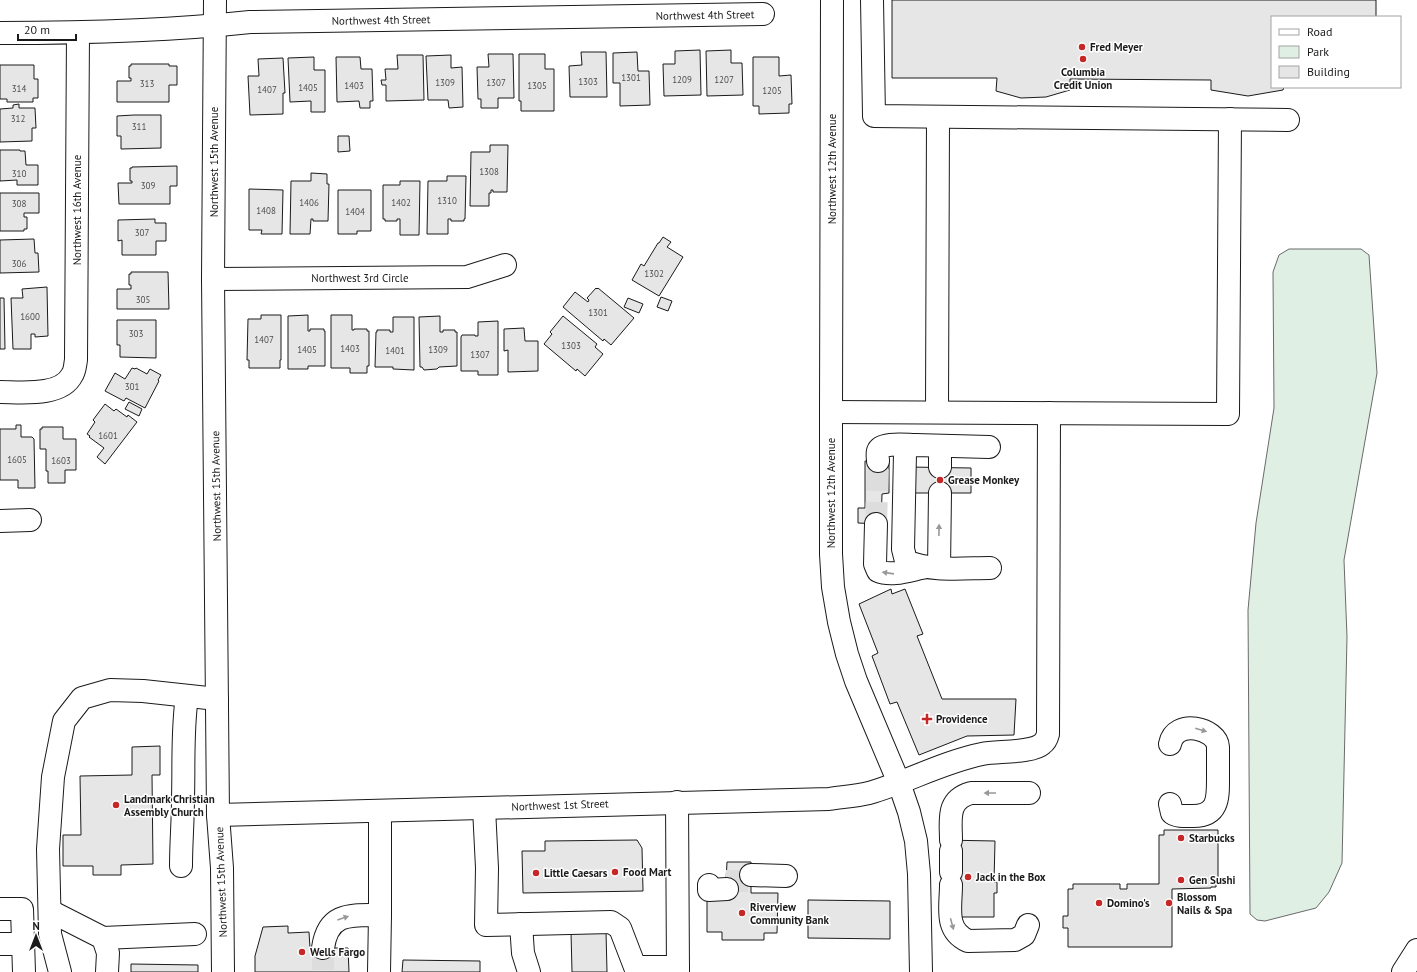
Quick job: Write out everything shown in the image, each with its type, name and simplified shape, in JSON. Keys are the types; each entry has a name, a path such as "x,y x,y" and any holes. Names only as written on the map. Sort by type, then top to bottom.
{"main road":[{"name":"Northwest 15th Avenue","path":"215,0 213,278 218,815 222,868 223,972"},
{"name":"Northwest 12th Avenue","path":"832,0 832,587 847,654 856,681 899,783 909,812 916,841 919,874 921,972"},
{"path":"872,0 874,116 1288,120"},
{"name":"Northwest 4th Street","path":"0,33 78,33 215,26 258,22 763,14"},
{"name":"Northwest 16th Avenue","path":"0,392 52,390 65,384 72,375 76,360 78,33"},
{"path":"937,412 938,117"},
{"path":"831,412 1228,414 1230,119"},
{"name":"Northwest 3rd Circle","path":"213,278 467,277 505,265"},
{"name":"Northwest 1st Street","path":"218,815 829,799 867,793 899,783 962,759 998,751 1029,750 1042,745 1048,734 1049,701 1049,413"},
{"path":"878,461 878,451 881,447 888,445 989,447"},
{"path":"915,445 908,446 905,453 903,549 906,560 914,565 932,567 990,568"},
{"path":"940,446 940,467"},
{"path":"932,567 940,493"},
{"path":"0,521 30,520"},
{"path":"876,524 875,564 878,571 894,574 932,567"},
{"path":"60,972 50,934 48,849 50,802 53,777 64,721 82,698 110,690 142,691 217,700"},
{"path":"181,866 183,743 184,716 187,696"},
{"path":"1170,744 1175,733 1191,728 1200,729 1208,733 1218,742 1218,798 1213,808 1198,816 1176,816 1172,813 1170,804"},
{"path":"1028,925 1024,935 1015,940 968,941 961,938 955,932 952,926 951,812 958,799 971,793 1029,793"},
{"path":"484,808 486,925 611,922 620,928 635,970 678,969 677,802"},
{"path":"379,972 380,810"},
{"path":"751,882 786,882"},
{"path":"0,909 22,909 24,972"},
{"path":"50,911 103,938 195,934"},
{"path":"323,948 324,940 329,928 340,918 356,915 380,915"},
{"path":"521,924 524,953 529,972"},
{"path":"103,938 108,953 106,972"},
{"path":"0,944 24,944"},
{"path":"1404,972 1417,950"}],"green space":[{"path":"1289,249 1361,249 1369,255 1377,373 1344,560 1347,637 1342,863 1329,892 1316,908 1265,921 1257,920 1250,914 1248,610 1256,523 1274,408 1273,272 1279,255"}],"building":[{"name":"Fred Meyer","path":"892,0 1376,0 1376,16 1271,16 1271,88 1284,88 1283,90 1248,96 1211,90 1211,80 1070,79 1070,90 1046,97 1021,98 996,91 997,78 892,78"},
{"path":"700,50 701,95 664,96 663,64 675,64 675,51"},
{"path":"731,50 731,63 742,63 743,95 707,96 706,51"},
{"path":"581,52 606,52 607,97 570,97 569,66 582,65"},
{"path":"637,52 638,71 649,71 650,105 620,106 620,83 613,83 613,53"},
{"path":"488,54 513,54 514,98 498,98 498,108 481,108 481,99 478,99 477,67 489,67"},
{"path":"519,54 545,54 545,69 554,69 554,111 521,111 521,101 519,101"},
{"path":"397,55 423,55 424,100 386,101 386,85 382,85 381,80 386,80 385,69 398,69"},
{"path":"451,55 451,68 462,67 463,107 449,108 448,100 428,100 426,56"},
{"path":"314,57 314,70 325,70 325,112 311,112 311,101 290,102 288,58"},
{"path":"336,57 360,57 361,69 372,69 373,101 370,101 370,108 360,108 359,101 337,102"},
{"path":"753,57 779,57 779,76 791,75 792,104 789,104 789,113 759,114 759,106 753,106"},
{"path":"283,58 285,93 283,93 283,114 250,115 248,76 259,76 258,59"},
{"path":"131,64 169,64 169,66 177,66 177,85 169,85 169,102 117,102 117,81 131,81 131,78 129,78 129,66 131,66"},
{"path":"0,65 34,65 34,79 38,79 38,98 33,98 33,102 7,102 7,99 0,99"},
{"path":"19,104 19,108 35,108 36,128 32,128 32,141 0,142 0,109 13,108 13,105"},
{"path":"161,115 161,148 121,149 121,136 117,136 117,116"},
{"path":"338,136 349,136 350,151 338,152"},
{"path":"490,145 508,145 507,192 493,192 493,190 491,190 491,193 489,193 489,206 470,206 471,152 490,152"},
{"path":"0,150 25,151 26,165 38,165 38,185 17,185 17,180 0,181"},
{"path":"177,166 177,186 170,186 170,204 119,204 118,183 132,183 132,181 130,181 130,168"},
{"path":"311,173 327,174 327,184 329,184 328,221 313,221 313,219 311,219 310,234 290,234 291,181 311,181"},
{"path":"447,176 466,176 465,219 464,221 451,221 451,219 448,219 448,234 427,234 428,181 447,181"},
{"path":"400,181 420,181 419,235 400,235 400,219 397,219 397,221 385,221 385,219 383,219 383,185 400,185"},
{"path":"249,189 283,190 282,234 261,234 262,230 249,230"},
{"path":"338,190 371,190 371,231 357,231 357,234 338,234"},
{"path":"0,193 39,193 39,213 24,213 24,217 27,217 27,229 24,229 24,231 0,231"},
{"path":"155,219 155,223 166,223 166,241 156,241 156,255 122,255 122,240 118,241 118,220"},
{"path":"663,237 671,242 667,247 683,257 659,296 632,280 641,264 644,266"},
{"path":"34,239 35,253 38,253 39,272 0,273 0,240"},
{"path":"131,272 168,272 169,309 117,309 117,289 131,289 131,285 129,285 129,274 131,274"},
{"path":"47,287 48,336 35,337 35,334 31,334 31,349 13,349 11,298 23,298 22,289"},
{"path":"596,288 598,288 634,318 611,345 604,339 603,341 563,307 575,292 588,302 589,300 587,298"},
{"path":"661,297 672,301 668,311 657,307"},
{"path":"0,298 4,298 5,349 0,349"},
{"path":"628,298 643,304 639,313 624,307"},
{"path":"261,315 281,315 280,368 249,368 249,360 247,360 248,319 261,319"},
{"path":"308,315 308,331 310,331 310,329 324,329 325,331 325,366 308,366 308,369 288,369 288,316"},
{"path":"331,315 352,315 352,330 367,329 367,331 369,331 369,366 367,366 367,373 350,373 350,368 331,368"},
{"path":"440,316 440,332 443,332 443,330 455,330 455,332 457,332 457,366 424,370 420,367 419,317"},
{"path":"563,316 597,344 595,347 603,354 585,376 577,369 576,371 544,344 552,334 550,332"},
{"path":"393,317 414,317 414,370 393,369 393,367 375,367 376,332 377,330 390,330 390,332 393,332"},
{"path":"117,320 156,320 156,358 120,357 120,345 117,345"},
{"path":"498,321 498,375 478,375 478,371 461,371 462,335 478,336 478,322"},
{"path":"524,328 525,341 538,341 538,371 508,372 508,350 504,351 504,329"},
{"path":"132,368 136,368 147,374 150,369 161,375 145,408 126,398 124,401 105,391 115,373 125,379"},
{"path":"129,402 142,409 139,416 125,409"},
{"path":"105,404 114,411 116,409 127,417 128,415 137,422 105,464 97,457 104,448 87,434 95,422 93,420"},
{"path":"16,425 21,425 21,437 32,437 34,439 35,488 18,488 18,480 0,480 0,429 16,429"},
{"path":"42,427 63,427 63,439 76,439 76,470 65,470 65,483 48,483 48,471 46,471 46,449 40,449 40,429 42,429"},
{"path":"865,461 889,461 889,493 882,494 881,524 858,523 858,508 865,508"},
{"name":"Grease Monkey","path":"909,467 971,468 971,493 908,493"},
{"path":"891,589 892,594 905,589 923,634 917,636 942,699 1016,699 1014,735 967,736 919,755 897,702 890,704 872,656 878,653 859,604"},
{"name":"Landmark Christian Assembly Church","path":"160,746 160,775 152,775 153,864 121,865 121,875 93,875 93,866 63,866 63,835 81,835 80,776 132,775 132,747"},
{"path":"1164,830 1218,830 1218,883 1216,883 1216,887 1172,889 1172,947 1068,947 1068,928 1063,928 1063,916 1068,916 1068,889 1073,889 1073,884 1120,884 1120,889 1127,889 1127,884 1159,884 1159,835 1164,835"},
{"path":"637,840 642,848 643,891 523,893 522,851 545,851 545,841"},
{"name":"Jack in the Box","path":"942,840 995,841 994,882 997,882 997,893 994,893 994,917 954,917 942,885"},
{"name":"Riverview Community Bank","path":"727,862 751,862 751,893 778,893 777,933 764,933 764,940 722,940 722,932 707,932 707,892 726,881"},
{"path":"808,900 890,901 890,939 808,938"},
{"name":"Wells Fargo","path":"288,926 288,933 309,932 310,948 348,948 349,972 255,972 255,956 263,927"},
{"path":"606,931 607,972 572,972 571,932"},
{"path":"403,960 480,961 480,972 402,972"},
{"path":"131,964 198,965 198,972 131,972"}],"tunnel":[{"path":"876,524 878,461"},
{"path":"726,881 751,881"},
{"path":"323,948 323,972"}],"place":[{"name":"Fred Meyer","path":"1082,47"},
{"name":"Columbia Credit Union","path":"1083,59"},
{"name":"Grease Monkey","path":"940,480"},
{"name":"Providence","path":"927,719"},
{"name":"Landmark Christian Assembly Church","path":"116,805"},
{"name":"Starbucks","path":"1181,838"},
{"name":"Food Mart","path":"615,872"},
{"name":"Little Caesars","path":"536,873"},
{"name":"Jack in the Box","path":"968,877"},
{"name":"Gen Sushi","path":"1181,880"},
{"name":"Domino's","path":"1099,903"},
{"name":"Blossom Nails & Spa","path":"1169,903"},
{"name":"Riverview Community Bank","path":"742,913"},
{"name":"Wells Fargo","path":"302,952"}]}
